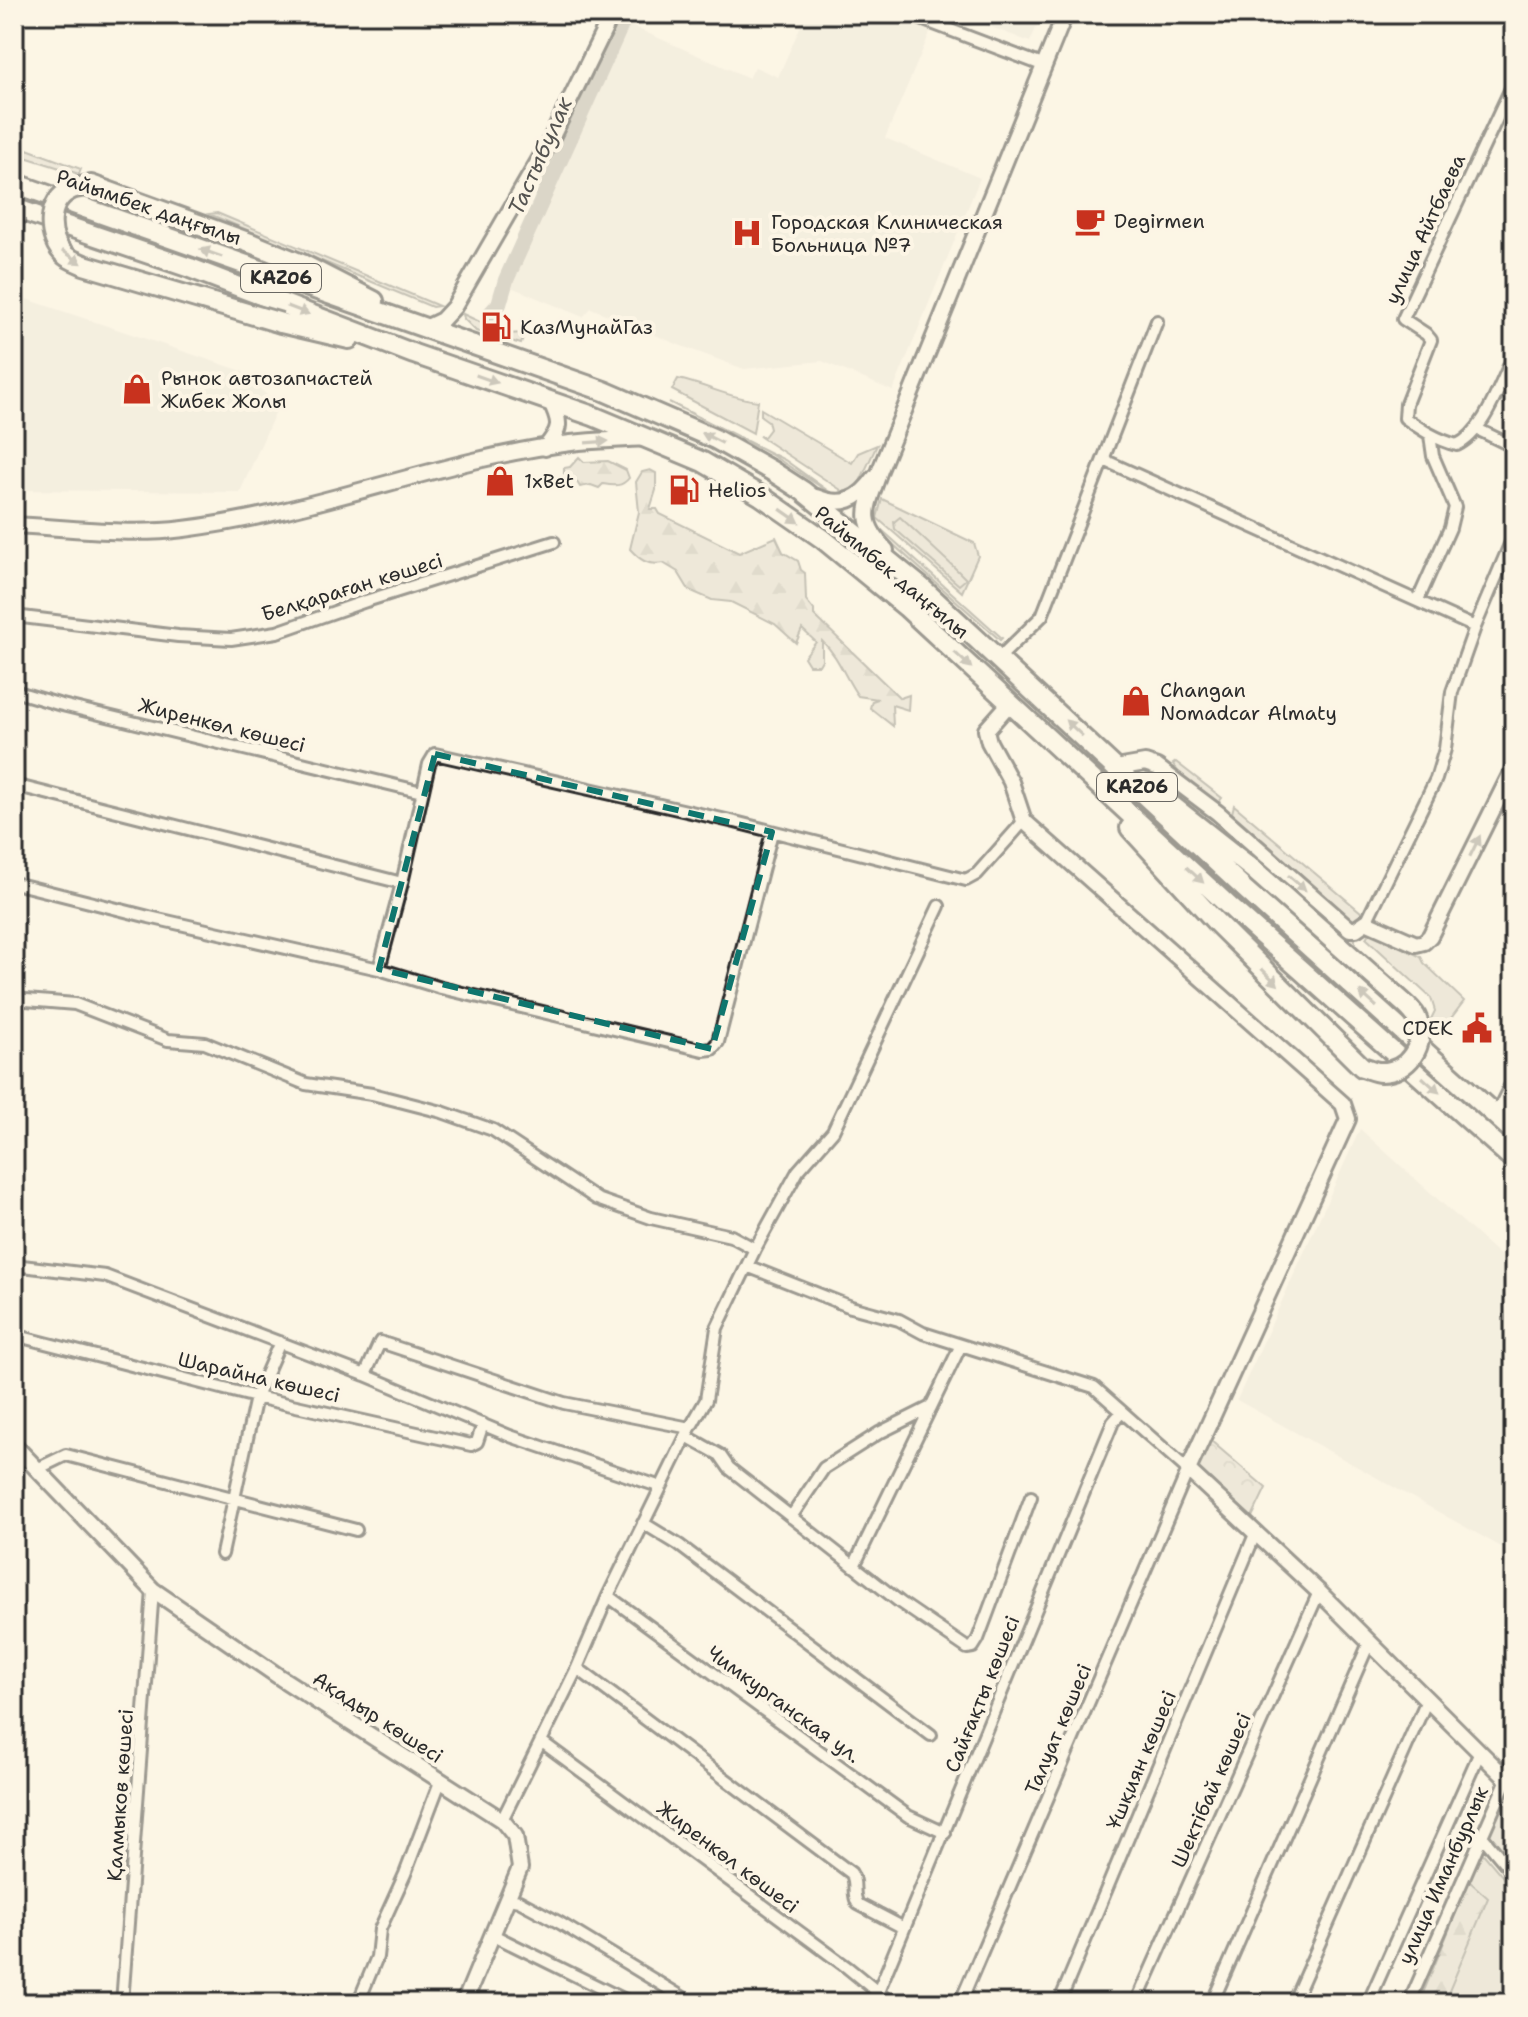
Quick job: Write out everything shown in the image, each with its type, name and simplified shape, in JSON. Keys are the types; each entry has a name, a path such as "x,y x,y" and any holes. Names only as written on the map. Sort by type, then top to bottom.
{"highway":[{"name":"Райымбек даңғылы","path":"14,183 656,412 715,439 803,491 922,588 1244,888 1514,1132"},
{"path":"414,354 281,323 75,261 66,256 55,242 51,228 53,210 62,195 73,188 91,185 302,264 425,328"},
{"name":"Райымбек даңғылы","path":"14,208 190,268 414,354 550,400 648,438 714,469 761,496 823,539 906,607 1079,768 1514,1160"},
{"path":"1079,768 1166,870 1362,1067 1379,1072 1393,1070 1409,1061 1417,1049 1421,1034 1417,1017 1205,828 1097,749"}],"street":[{"path":"425,328 442,320 454,307 549,143 612,14"},
{"path":"908,14 1045,66"},
{"path":"922,588 875,538 867,524 867,512 880,470 1065,14"},
{"name":"улица Айтбаева","path":"1477,429 1457,445 1430,435 1405,418 1404,412 1431,340 1403,319 1514,82"},
{"path":"454,307 455,323 465,342"},
{"path":"999,658 1042,616 1157,321"},
{"path":"1514,356 1477,429 1514,447"},
{"path":"545,448 557,435 559,426 550,400"},
{"path":"1418,600 1450,528 1455,507 1433,456 1430,435"},
{"path":"14,525 159,532 187,529 321,503 443,470 545,448 648,438"},
{"path":"1104,460 1475,627"},
{"path":"803,491 828,502 839,504 851,501 868,487 880,470"},
{"path":"1122,767 1145,763 1157,767 1218,813 1350,929 1356,929 1366,922 1436,779 1445,749 1452,692 1475,627 1514,535"},
{"name":"Белқараған көшесі","path":"14,616 178,636 231,639 277,632 554,542"},
{"name":"Жиренкөл көшесі","path":"14,691 422,792"},
{"path":"1009,704 986,730 989,742 1011,782 1024,821 1343,1104 1348,1119 1188,1470"},
{"path":"379,969 429,764 432,756 439,753 966,880 977,874 1024,821"},
{"path":"1366,922 1416,944 1424,942 1514,767"},
{"path":"14,785 402,883"},
{"path":"1205,828 1218,813"},
{"path":"14,883 703,1050 712,1049 718,1042 772,832"},
{"path":"464,2003 520,1868 515,1836 502,1820 542,1742 643,1523 706,1400 717,1328 755,1249 798,1171 833,1131 939,906"},
{"path":"14,999 75,1004 168,1040 205,1043 306,1084 372,1094 442,1112 493,1130 597,1199 651,1218 731,1236 755,1249"},
{"path":"1497,1117 1514,1083"},
{"path":"14,1265 105,1276 582,1462 661,1487"},
{"path":"747,1266 851,1307 899,1320 923,1333 1094,1387 1256,1532 1507,1779"},
{"name":"Шарайна көшесі","path":"14,1335 256,1397 471,1445 477,1442 483,1424"},
{"path":"222,1554 256,1397 280,1342"},
{"path":"365,1375 380,1342 564,1403 688,1432 854,1566 967,1648 973,1647 1031,1497"},
{"path":"854,1566 961,1345"},
{"path":"791,1517 824,1468 879,1433 931,1407"},
{"name":"Сайғақты көшесі","path":"878,1992 1096,1461 1113,1422 1122,1412"},
{"name":"Ақадыр көшесі","path":"14,1445 153,1590 186,1615 502,1820"},
{"path":"37,1469 66,1455 356,1530"},
{"name":"Талуат көшесі","path":"960,2003 1188,1470"},
{"path":"643,1523 679,1545 931,1735"},
{"name":"Ұшқиян көшесі","path":"1059,2003 1256,1532"},
{"name":"Қалмыков көшесі","path":"122,2003 153,1590"},
{"name":"Шектібай көшесі","path":"1136,2003 1319,1592"},
{"name":"Чимкурганская ул.","path":"608,1596 908,1816 945,1833"},
{"path":"1212,2003 1369,1643"},
{"path":"577,1668 851,1873 855,1881 853,1893 858,1904 904,1928"},
{"path":"1293,2003 1427,1700"},
{"name":"Жиренкөл көшесі","path":"542,1742 891,2003"},
{"path":"1483,1756 1504,1759 1514,1751"},
{"path":"1368,2003 1483,1756"},
{"name":"улица Иманбурлык","path":"1409,2003 1514,1762"},
{"path":"358,2003 377,1957 380,1929 440,1782"},
{"path":"1482,1836 1514,1874"},
{"path":"509,1899 519,1901 560,1923 692,2003"},
{"path":"493,1935 631,2003"}],"highlighted area":[{"path":"435,754 772,832 712,1049 379,969"}],"shaded area":[{"name":"Городская Клиническая Больница №7","path":"806,14 893,14 932,28 885,138 980,178 893,391 822,361 744,369 591,308 583,317 511,287 629,25 749,78 755,67 778,77"},
{"path":"957,14 1042,14 1030,42"},
{"name":"Рынок автозапчастей Жибек Жолы","path":"14,295 242,371 278,406 240,492 14,490"},
{"path":"1360,1129 1514,1268 1514,1554 1237,1400"}],"green space":[{"path":"27,149 81,169 79,174 25,157"},
{"path":"217,213 439,306 432,307 209,214"},
{"path":"463,314 505,334 525,333 521,344 476,331"},
{"path":"678,379 758,401 753,433 672,390"},
{"path":"669,402 785,460 838,498 770,454"},
{"path":"761,409 852,463 858,453 877,445 857,488 844,492 759,436 764,437 770,429 768,421 761,416"},
{"path":"579,457 584,462 608,461 626,470 629,478 618,485 580,487 574,477 564,478 564,468 570,467"},
{"path":"650,470 656,473 656,490 650,509 657,509 660,514 739,553 776,537 783,552 798,561 805,573 806,600 814,615 900,698 909,695 908,710 892,705 893,726 870,708 872,701 878,699 858,696 822,641 822,660 819,665 809,665 804,657 816,642 802,629 796,643 775,624 731,602 712,600 689,590 678,572 663,563 645,561 630,549 639,512 636,482 642,472"},
{"path":"882,499 974,543 978,556 962,592 877,518"},
{"path":"900,517 966,579 959,585 895,529 894,522"},
{"path":"872,521 1002,638 1000,640 878,531"},
{"path":"1176,762 1222,798 1218,803 1179,773 1173,764"},
{"path":"1234,805 1362,913 1355,922 1232,813"},
{"path":"1217,824 1346,934 1355,936 1355,945 1215,827"},
{"path":"1370,931 1421,957 1464,1001 1439,1034 1428,1025 1435,1011 1431,998 1366,938"},
{"path":"1210,1440 1266,1488 1252,1517 1196,1467"},
{"path":"1514,1776 1514,1866 1491,1839 1490,1833"},
{"path":"1481,1851 1514,1890 1514,2003 1419,2003"},
{"path":"1469,1881 1488,1898 1444,2003 1419,2003"}],"waterway":[{"name":"Тастыбулак","path":"490,314 499,304 506,280 626,14"}],"place":[{"name":"Degirmen","path":"1090,221"},
{"name":"Городская Клиническая Больница №7","path":"747,233"},
{"name":"КазМунайГаз","path":"496,327"},
{"name":"Рынок автозапчастей Жибек Жолы","path":"137,389"},
{"name":"1xBet","path":"500,481"},
{"name":"Helios","path":"684,490"},
{"name":"Changan Nomadcar Almaty","path":"1136,701"},
{"name":"CDEK","path":"1477,1028"}]}
